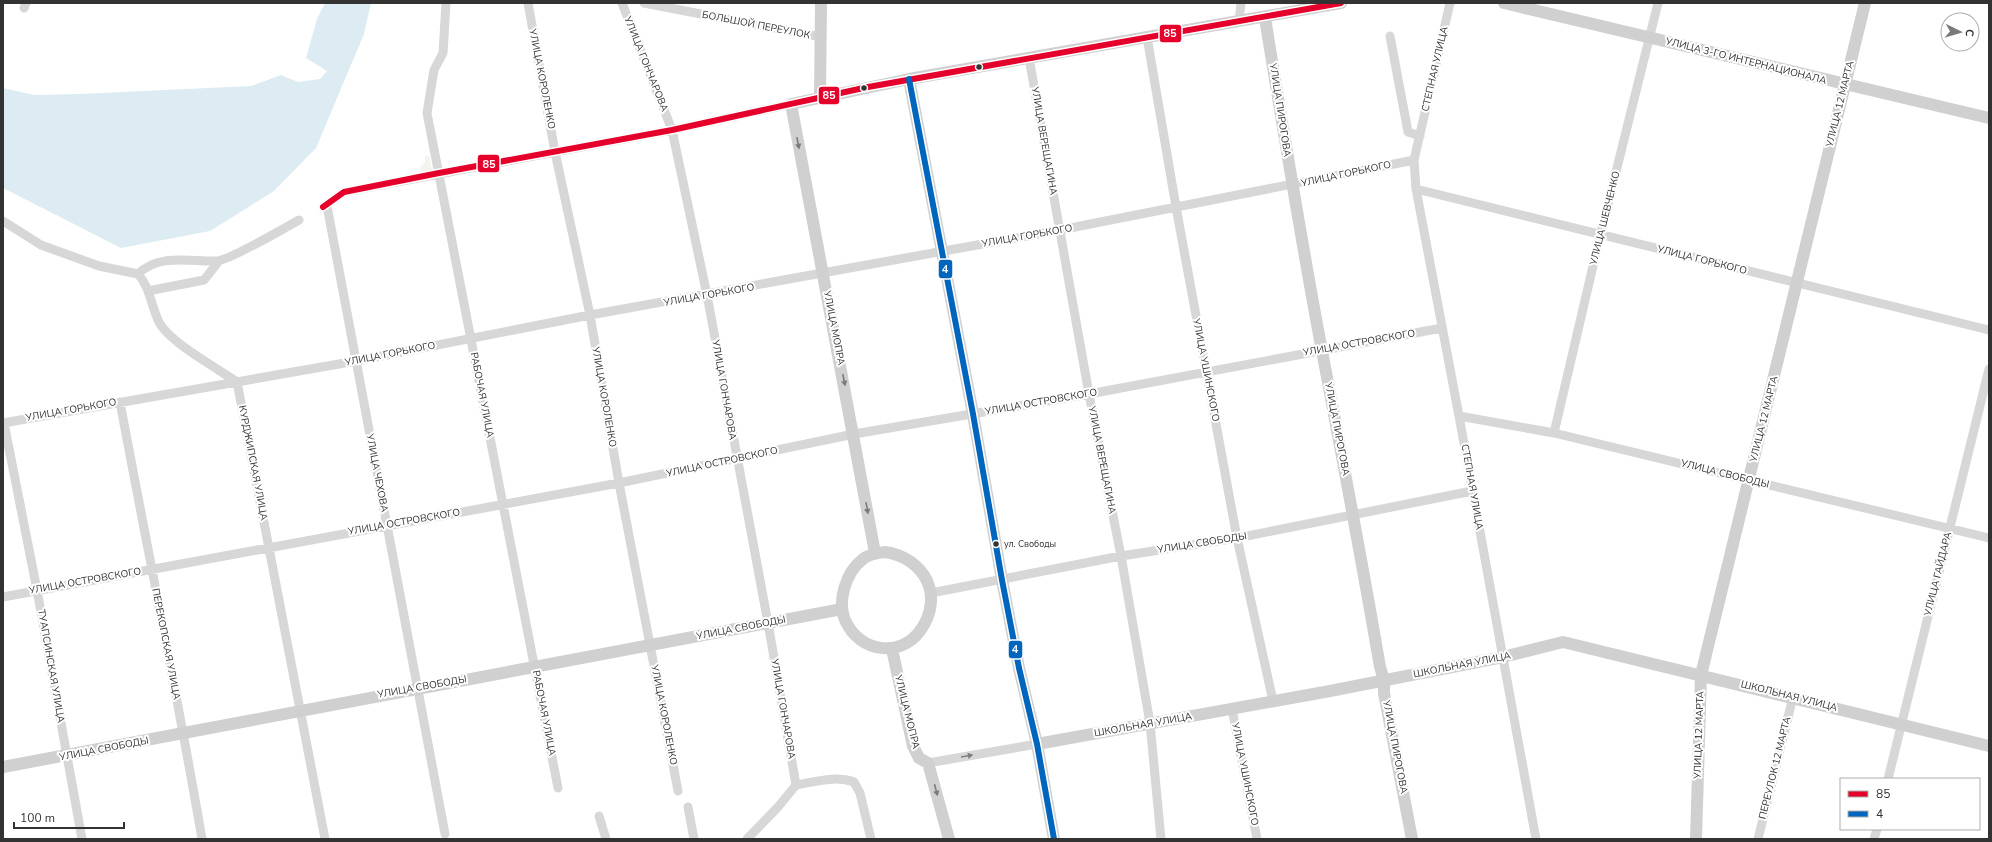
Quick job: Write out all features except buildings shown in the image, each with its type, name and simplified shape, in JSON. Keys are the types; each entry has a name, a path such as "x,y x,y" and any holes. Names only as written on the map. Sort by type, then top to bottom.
{"street":[{"name":"РАБОЧАЯ УЛИЦА","path":"446,3 443,53 434,70 427,113 558,788"},
{"name":"УЛИЦА КОРОЛЕНКО","path":"528,3 555,152 590,315 619,483 678,791"},
{"name":"УЛИЦА ГОНЧАРОВА","path":"622,3 672,130 707,295 768,623 796,785"},
{"name":"БОЛЬШОЙ ПЕРЕУЛОК","path":"644,3 821,38"},
{"path":"820,97 821,3"},
{"path":"1239,22 1241,3"},
{"path":"439,173 672,130 909,79 1147,37 1265,18 1341,3"},
{"name":"СТЕПНАЯ УЛИЦА","path":"1450,3 1414,160 1416,189 1536,839"},
{"name":"УЛИЦА 3-ГО ИНТЕРНАЦИОНАЛА","path":"1504,3 1989,118"},
{"name":"УЛИЦА ШЕВЧЕНКО","path":"1554,433 1600,236 1658,3"},
{"name":"УЛИЦА 12 МАРТА","path":"1696,839 1701,675 1865,3"},
{"name":"УЛИЦА ПИРОГОВА","path":"1265,18 1292,185 1354,514 1380,667 1384,680 1384,693 1412,839"},
{"name":"СТЕПНАЯ УЛИЦА","path":"1390,36 1408,132 1420,136"},
{"name":"УЛИЦА УШИНСКОГО","path":"1147,37 1176,207 1237,538 1273,701"},
{"name":"УЛИЦА ВЕРЕЩАГИНА","path":"1029,58 1088,394 1121,556 1150,723 1161,839"},
{"path":"909,79 973,414 1002,580 1019,668 1037,744 1054,839"},
{"name":"УЛИЦА МОПРА","path":"791,104 854,434 875,553"},
{"name":"УЛИЦА ГОРЬКОГО","path":"3,423 356,361 590,315 824,274 1060,230 1414,160"},
{"name":"УЛИЦА ЧЕХОВА","path":"439,173 344,192 325,207 356,361 444,834"},
{"name":"УЛИЦА ГОРЬКОГО","path":"1416,189 1600,236 1989,330"},
{"path":"148,291 204,280 219,261 298,220"},
{"path":"3,221 41,245 99,266 138,274 148,291 159,322 168,335 238,382"},
{"path":"138,274 145,267 158,262 187,259 219,261"},
{"name":"УЛИЦА ОСТРОВСКОГО","path":"3,597 619,483 854,434 1088,394 1442,328"},
{"name":"УЛИЦА ГАЙДАРА","path":"1888,778 1900,724 1989,368"},
{"name":"КУРДЖИПСКАЯ УЛИЦА","path":"238,382 325,839"},
{"name":"ПЕРЕКОПСКАЯ УЛИЦА","path":"120,402 151,569 184,733 202,839"},
{"name":"УЛИЦА СВОБОДЫ","path":"1459,416 1554,433 1989,538"},
{"name":"ТУАПСИНСКАЯ УЛИЦА","path":"3,423 37,590 82,839"},
{"name":"УЛИЦА СВОБОДЫ","path":"931,593 1121,556 1237,538 1472,491"},
{"path":"885,552 898,554 908,559 922,571 931,593 929,613 923,626 916,636 906,644 892,649 880,649 867,644 855,634 846,622 842,609 847,580 854,568 863,558 875,553 885,552"},
{"name":"УЛИЦА СВОБОДЫ","path":"3,767 842,609"},
{"name":"ШКОЛЬНАЯ УЛИЦА","path":"928,763 1232,709 1503,657 1563,642 1989,746"},
{"name":"УЛИЦА МОПРА","path":"892,649 913,746 919,758 928,763 949,839"},
{"name":"ПЕРЕУЛОК 12 МАРТА","path":"1758,839 1793,697"},
{"name":"УЛИЦА УШИНСКОГО","path":"1232,709 1257,839"},
{"path":"752,837 796,785 833,779 844,779 854,782 860,793 871,839"},
{"path":"688,807 694,839"},
{"path":"599,816 606,839"}],"shaded area":[{"path":"325,3 371,3 364,34 316,148 274,191 210,231 121,248 3,188 3,88 34,95 79,94 251,86 281,75 298,82 320,79 327,71 306,58 317,19"},
{"path":"429,155 432,170 421,173 420,167 425,162 425,156"}],"transit line":[{"name":"85","path":"323,207 344,192 672,130 868,87 1341,3"},
{"name":"4","path":"909,79 973,414 1002,580 1019,668 1037,744 1054,839"}],"place":[{"name":"ул. Свободы","path":"996,544"}]}
